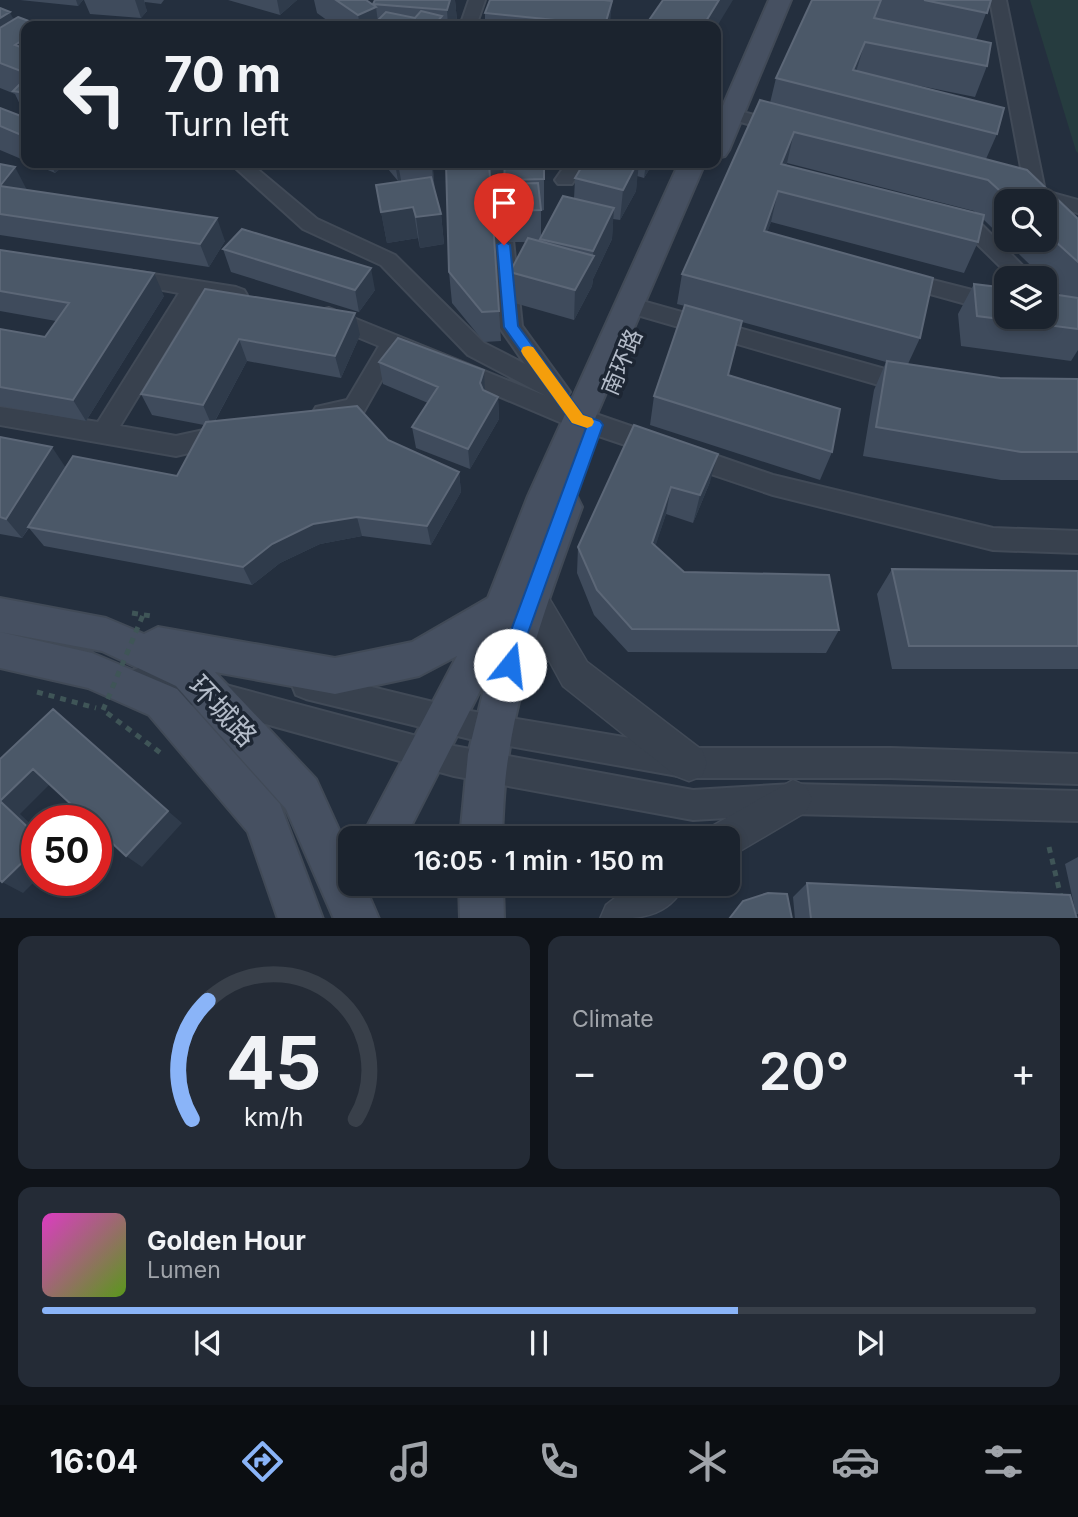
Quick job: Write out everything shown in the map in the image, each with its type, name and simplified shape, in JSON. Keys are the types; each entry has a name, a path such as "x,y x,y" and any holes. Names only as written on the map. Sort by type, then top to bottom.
{"main road":[{"path":"721,111 765,0"},
{"path":"721,111 780,0"},
{"name":"南环路","path":"516,617 586,422 636,307 690,168"},
{"name":"南环路","path":"636,307 707,168"},
{"name":"环城路","path":"0,615 99,653 190,673 300,794 353,906"},
{"path":"99,653 335,676 419,658 516,617"},
{"path":"388,826 435,736 516,617"},
{"path":"482,826 490,748 516,617"},
{"name":"环城路","path":"0,650 99,653 163,702 265,819 301,918"},
{"path":"481,896 482,918"}],"street":[{"path":"470,21 477,0"},
{"path":"995,9 1038,189"},
{"path":"721,111 798,132"},
{"path":"245,168 310,224 388,260 476,349 558,392"},
{"path":"496,168 511,327 558,392 586,422"},
{"path":"565,180 573,168"},
{"path":"1057,203 1078,207"},
{"path":"932,216 971,226 1013,266"},
{"path":"1057,216 1061,220"},
{"path":"102,273 261,299"},
{"path":"882,274 994,302"},
{"path":"104,433 192,288"},
{"path":"636,307 907,385 933,388"},
{"path":"315,310 586,422 773,485 993,539 1078,542"},
{"path":"303,418 355,407 393,341"},
{"path":"0,416 176,446 252,429"},
{"path":"516,617 576,674 689,763"},
{"path":"99,653 490,748 693,805 793,799 1078,806"},
{"path":"211,695 435,736"},
{"path":"490,748 689,763 891,763 1078,769"},
{"path":"740,832 793,799"},
{"path":"621,918 650,896"}],"path":[{"path":"103,710 144,615"},
{"path":"36,692 103,710 163,754"},
{"path":"1049,847 1063,904"}],"green space":[{"path":"1030,0 1078,0 1078,153 1076,151"}],"building":[{"path":"336,0 366,0 376,7 358,15"},
{"path":"375,0 450,0 447,10 373,4"},
{"path":"490,0 612,1 606,21 565,21 485,13"},
{"path":"663,0 719,0 706,21 648,21"},
{"path":"812,0 881,0 874,18 991,43 987,66 865,42 853,70 1004,108 997,134 776,78"},
{"path":"924,0 991,0 987,13"},
{"path":"0,8 10,12 0,18"},
{"path":"421,11 442,16 438,21 377,21 386,12 415,18"},
{"path":"18,17 29,21 21,21 21,41 15,45 21,47 21,71 0,63 0,28"},
{"path":"21,83 21,92 13,91"},
{"path":"760,100 1027,170 1047,189 998,189 988,180 794,132 781,164 984,215 978,242 778,191 764,231 933,278 920,338 682,274"},
{"path":"0,108 21,116 21,135 0,126"},
{"path":"0,164 15,167 0,186"},
{"path":"446,168 489,168 499,311 482,312 449,272"},
{"path":"505,168 544,168 544,179 504,180"},
{"path":"581,168 634,168 623,190 575,178"},
{"path":"431,177 441,214 416,217 413,207 381,212 376,185"},
{"path":"538,183 541,210 508,211 506,184"},
{"path":"0,186 217,218 200,244 0,214"},
{"path":"563,196 614,208 593,251 540,239"},
{"path":"1057,199 1078,219 1078,262 1057,243"},
{"path":"242,229 371,268 355,290 223,249"},
{"path":"528,238 594,256 575,290 510,272"},
{"path":"0,250 154,273 73,400 0,387 0,329 45,337 69,303 0,291"},
{"path":"974,284 994,286 994,318 977,316"},
{"path":"205,289 355,313 335,356 239,339 203,405 141,394"},
{"path":"1057,295 1078,298 1078,329 1057,326"},
{"path":"685,305 742,321 728,375 840,409 832,452 654,396"},
{"path":"398,338 484,370 480,383 483,390 498,397 468,449 412,427 438,387 379,362"},
{"path":"887,361 1000,378 1078,379 1078,452 1021,452 876,427"},
{"path":"357,406 388,440 459,472 427,526 357,517 313,524 272,544 243,567 28,527 73,456 177,476 206,422"},
{"path":"634,425 718,454 700,495 671,487 652,543 684,572 829,575 839,630 632,629 597,590 578,547"},
{"path":"0,437 52,447 6,519 0,517"},
{"path":"892,569 1078,571 1078,646 909,646"},
{"path":"53,709 168,811 126,856 112,843 112,805 72,805 33,769 0,801 0,759"},
{"path":"0,801 21,821 21,864 2,882"},
{"path":"807,883 1070,895 1077,918 811,918"},
{"path":"768,893 787,894 792,918 730,918 743,901"}],"slow traffic":[{"path":"528,351 577,419 587,422"}],"route":[{"path":"504,245 511,327 577,419 595,425 515,644 510,665"}]}
